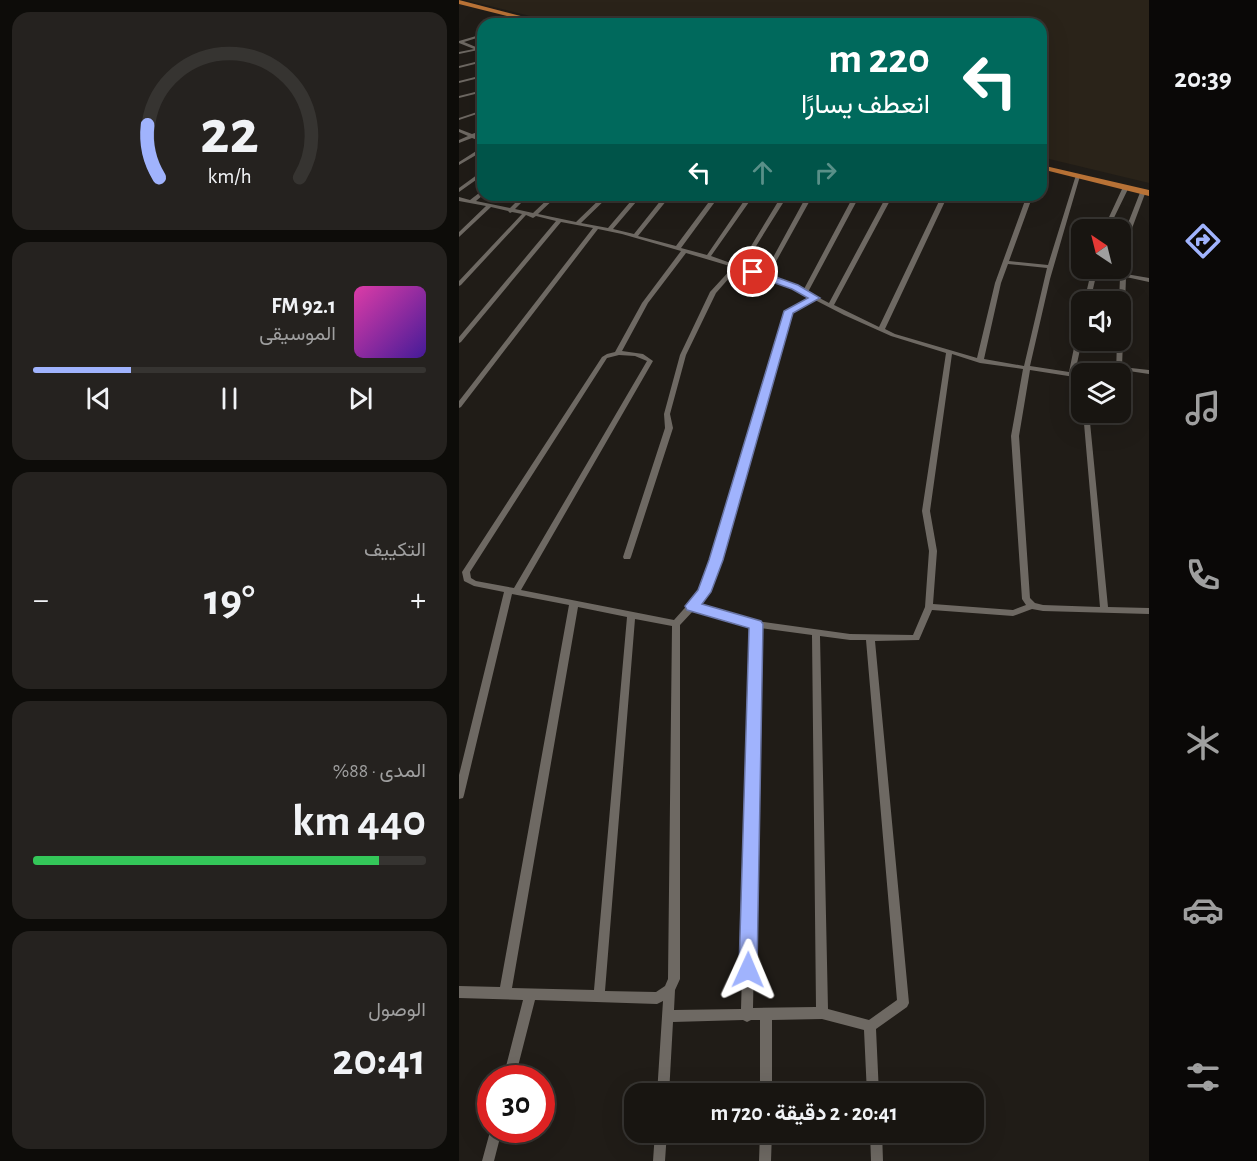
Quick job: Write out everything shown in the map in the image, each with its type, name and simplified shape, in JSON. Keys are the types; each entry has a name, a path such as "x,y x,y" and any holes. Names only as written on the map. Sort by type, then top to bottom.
{"highway":[{"path":"459,4 503,18"},
{"path":"459,4 520,18"},
{"path":"1047,163 1147,190"},
{"path":"1047,168 1125,187 1147,190"}],"street":[{"path":"460,42 477,37"},
{"path":"460,42 477,48"},
{"path":"459,54 477,51"},
{"path":"459,68 477,63"},
{"path":"459,82 477,78"},
{"path":"459,97 477,92"},
{"path":"459,119 477,113"},
{"path":"459,130 477,138"},
{"path":"459,142 477,133"},
{"path":"461,161 477,152"},
{"path":"1032,606 1026,599 1015,436 1027,367 1051,267 1078,176"},
{"path":"459,190 477,177"},
{"path":"1110,219 1125,187"},
{"path":"1131,225 1147,190"},
{"path":"471,202 477,197"},
{"path":"459,199 682,249 805,292 881,330 980,361 1071,374"},
{"path":"510,211 520,201"},
{"path":"533,216 549,201"},
{"path":"576,224 601,201"},
{"path":"609,231 634,201"},
{"path":"635,237 663,201"},
{"path":"617,354 645,303 713,201"},
{"path":"708,257 747,201"},
{"path":"627,557 669,428 667,414 683,355 713,292 738,267 781,201"},
{"path":"765,277 807,201"},
{"path":"805,292 854,201"},
{"path":"830,306 887,201"},
{"path":"881,330 942,201"},
{"path":"980,361 998,283 1028,201"},
{"path":"459,235 489,206"},
{"path":"459,284 524,214"},
{"path":"459,341 559,221"},
{"path":"459,406 596,228"},
{"path":"1005,262 1051,267"},
{"path":"1131,277 1149,280"},
{"path":"664,1083 669,990 674,979 676,624 704,592 716,560 789,311 815,298"},
{"path":"692,606 756,624 870,637 916,638 929,607 933,551 926,511 949,351"},
{"path":"459,795 512,591 650,362 645,357 617,354 605,357 466,572 467,579 474,583 512,591 574,603 676,624"},
{"path":"1131,371 1149,372"},
{"path":"1087,423 1104,609"},
{"path":"459,563 470,567"},
{"path":"505,994 574,603"},
{"path":"929,607 1013,613 1032,606 1149,612"},
{"path":"599,997 631,615"},
{"path":"747,1016 756,624"},
{"path":"816,632 822,1013"},
{"path":"870,637 903,1003 870,1026"},
{"path":"459,747 471,747"},
{"path":"459,992 657,998 669,990"},
{"path":"512,1065 530,995"},
{"path":"668,1016 822,1013 870,1026"},
{"path":"766,1083 767,1015"},
{"path":"870,1026 873,1083"},
{"path":"488,1161 493,1143"},
{"path":"659,1161 660,1143"},
{"path":"765,1161 766,1143"},
{"path":"876,1143 877,1161"}],"shaded area":[{"path":"466,0 1149,0 1149,183 1047,158 1047,18 538,18"}],"route":[{"path":"748,970 756,624 692,606 704,592 716,560 789,311 815,298 795,287 753,272"}]}
